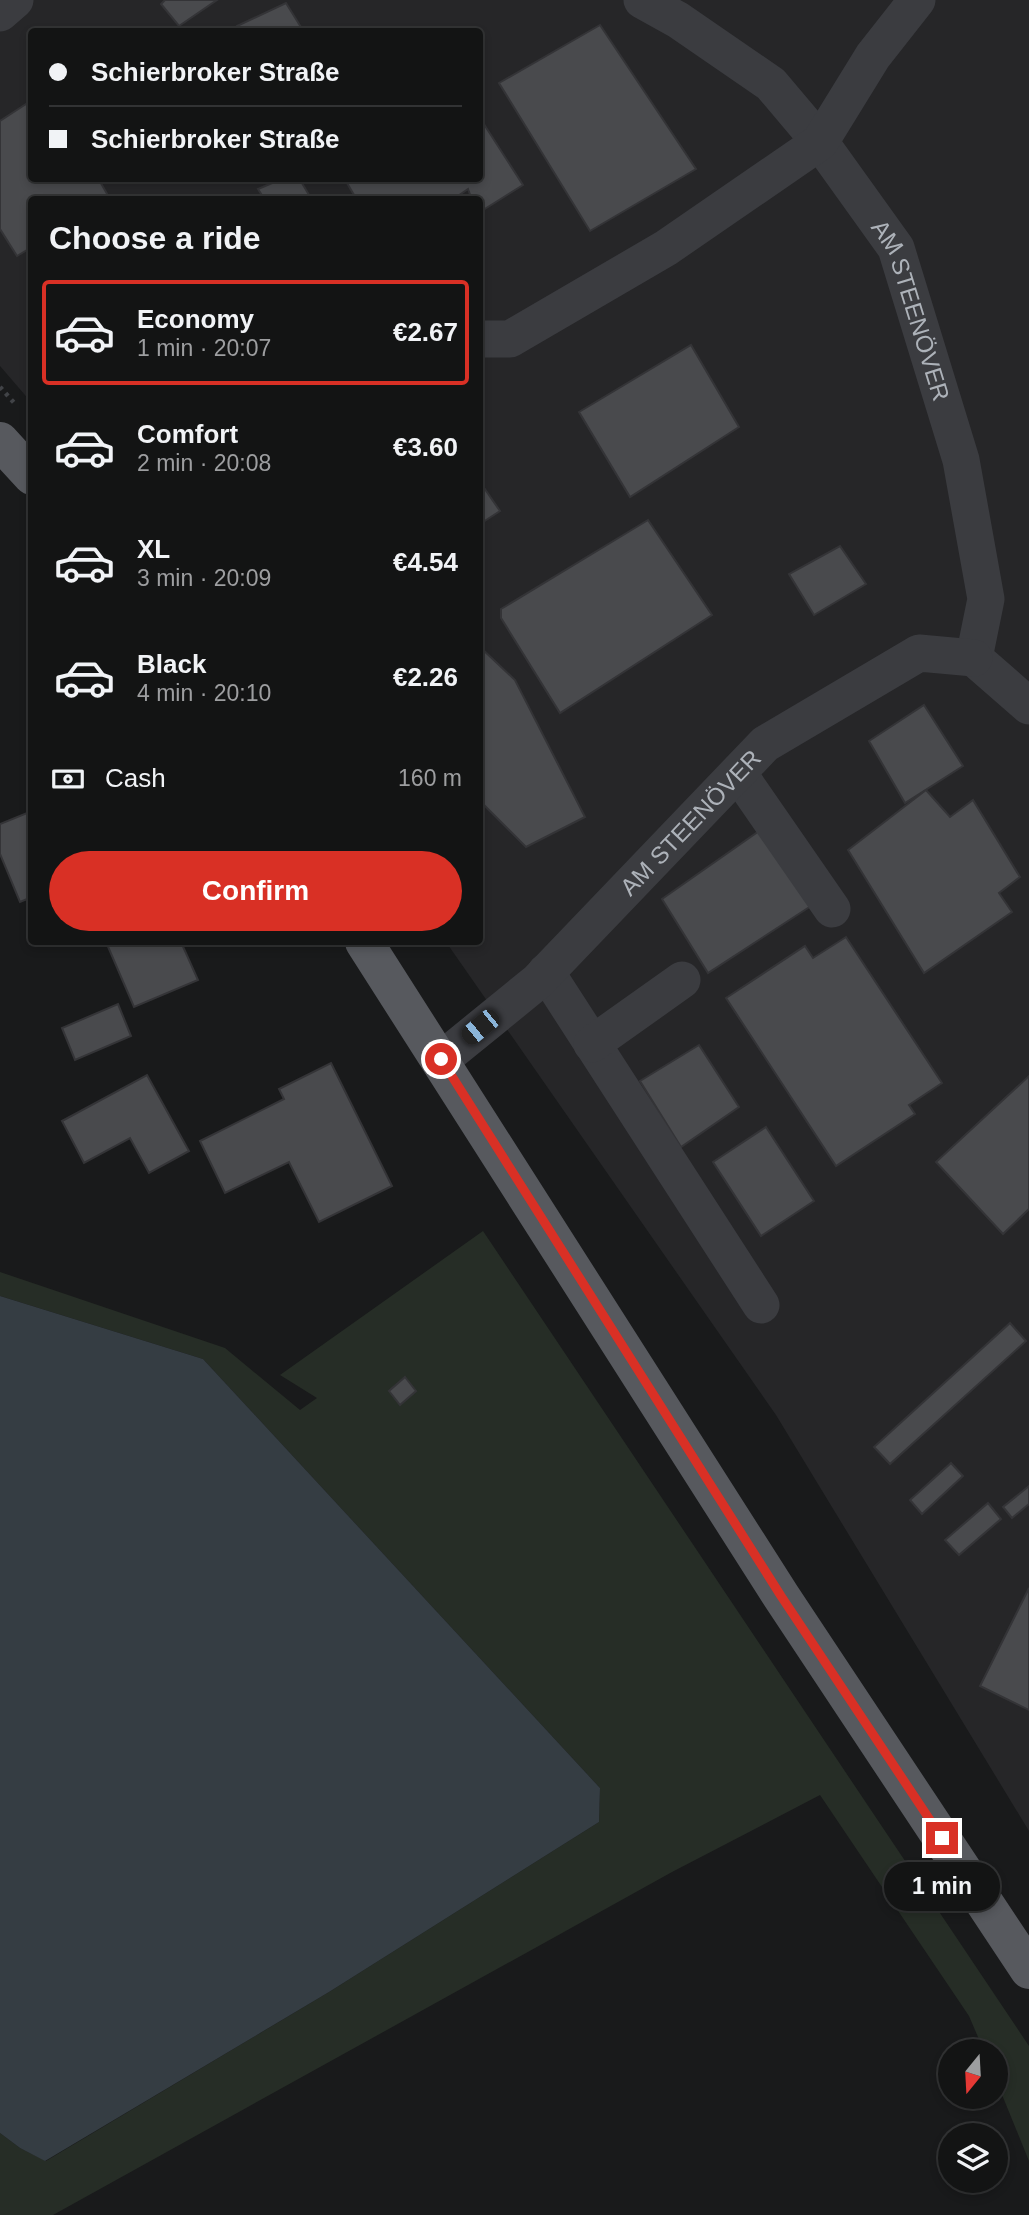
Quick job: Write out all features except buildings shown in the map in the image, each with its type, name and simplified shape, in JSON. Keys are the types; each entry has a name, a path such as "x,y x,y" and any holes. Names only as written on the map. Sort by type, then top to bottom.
{"main road":[{"path":"0,441 28,472"},
{"path":"366,945 781,1596 1029,1970"}],"street":[{"path":"0,13 15,0"},
{"name":"AM STEENÖVER","path":"441,1059 546,972 765,744 919,653 974,658 986,599 961,460 896,248 820,142 771,84 678,20 642,0"},
{"path":"483,339 510,339 666,248 820,142 873,56 917,0"},
{"path":"974,658 1028,701"},
{"path":"738,773 832,909"},
{"path":"546,972 761,1305"},
{"path":"592,1044 682,980"}],"shaded area":[{"path":"0,0 1029,0 1029,1831 776,1415 448,945 483,945 483,196 28,196 28,399 0,366"},
{"path":"483,1231 1029,2046 1029,2161 1008,2109 1008,2039 979,2039 969,2016 820,1795 672,1872 53,2215 0,2215 0,2133 20,2148 46,2161 329,1992 599,1822 600,1788 203,1359 0,1296 0,1272 225,1348 300,1410 317,1398 280,1375"},
{"path":"0,1296 203,1359 600,1788 599,1822 329,1992 45,2161 20,2148 0,2133"}],"route":[{"path":"441,1059 781,1596 942,1838"}]}
